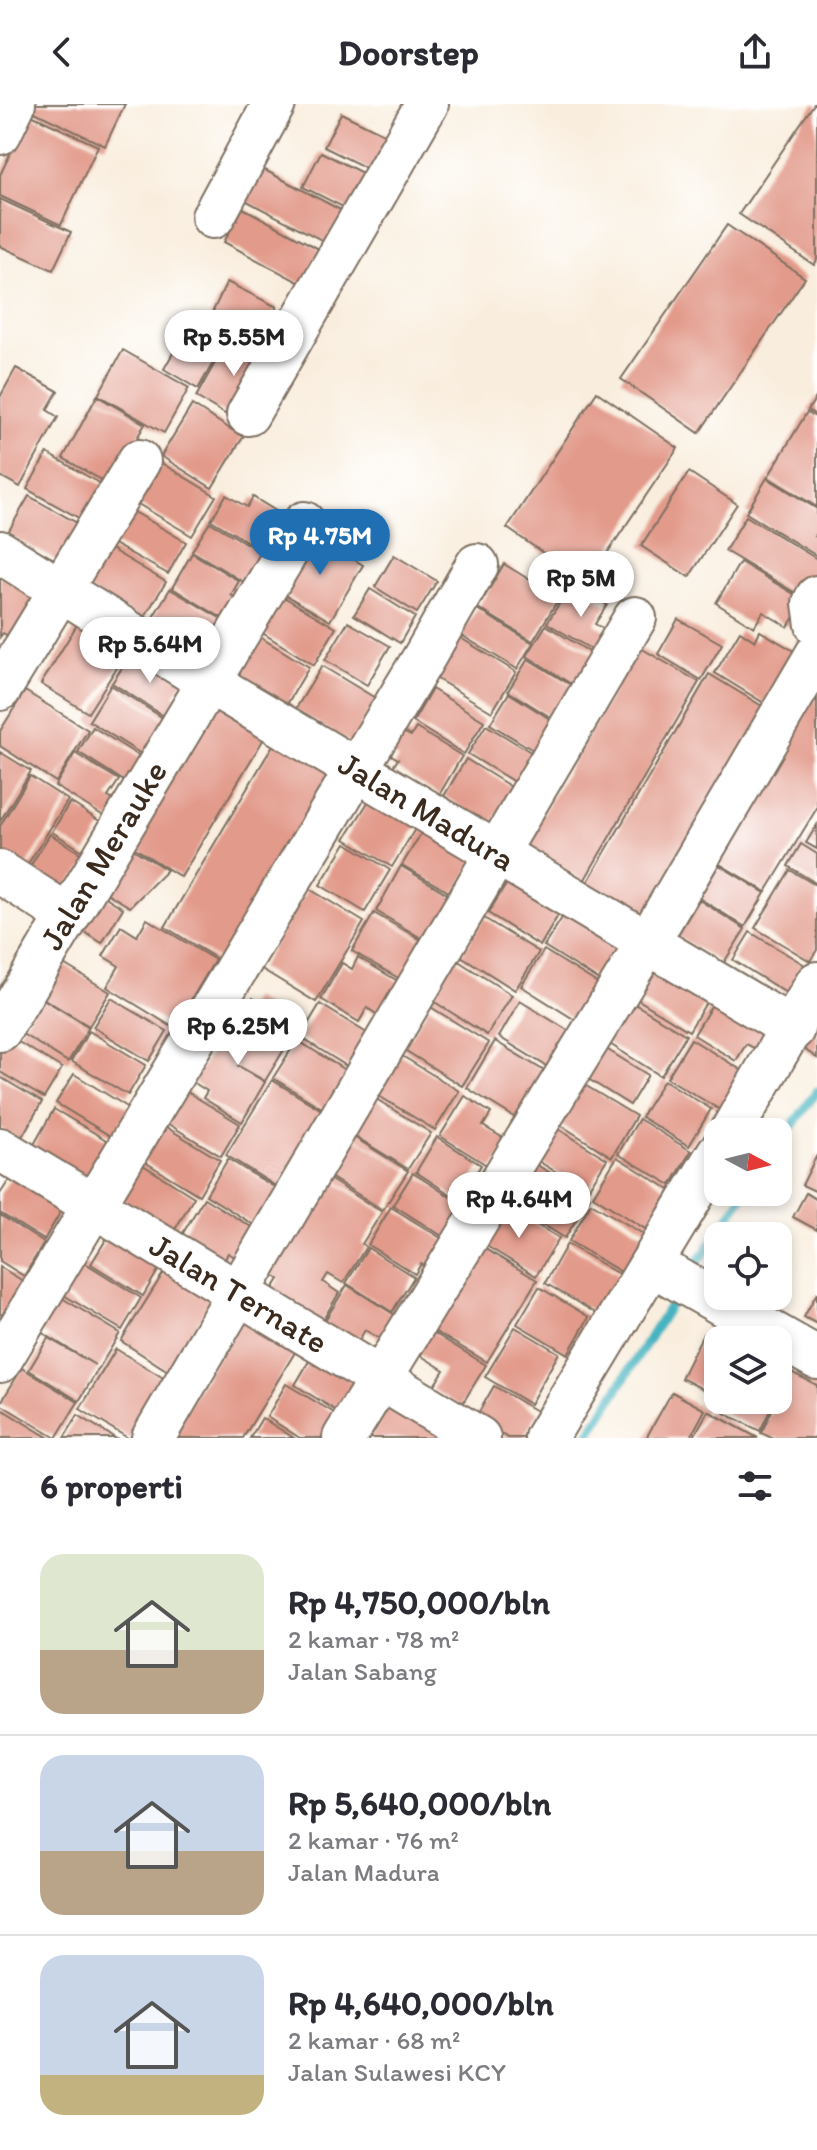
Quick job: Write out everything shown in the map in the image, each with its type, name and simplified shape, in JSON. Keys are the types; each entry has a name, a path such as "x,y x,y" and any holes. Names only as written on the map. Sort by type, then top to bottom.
{"street":[{"path":"0,133 14,104"},
{"path":"213,217 274,104"},
{"path":"248,414 427,104"},
{"path":"0,689 62,592 139,461"},
{"name":"Jalan Merauke","path":"0,1030 304,523"},
{"name":"Jalan Madura","path":"0,552 207,681 793,1029"},
{"path":"0,1361 477,565"},
{"path":"817,597 814,603 817,625"},
{"path":"153,1438 635,618"},
{"path":"344,1438 648,942 817,654"},
{"path":"0,872 67,915"},
{"path":"739,1118 817,983"},
{"name":"Jalan Ternate","path":"0,1149 479,1438"},
{"path":"563,1434 675,1277 704,1193"},
{"path":"675,1277 817,1358"}],"building":[{"path":"125,104 105,146 22,106"},
{"path":"814,104 817,104 817,260 814,265 739,214"},
{"path":"341,113 390,137 374,172 324,147"},
{"path":"29,114 98,146 61,225 0,196 0,175"},
{"path":"321,152 370,177 353,212 303,187"},
{"path":"259,167 350,215 333,246 243,199"},
{"path":"0,199 71,232 53,270 0,246"},
{"path":"243,208 330,255 311,289 224,242"},
{"path":"727,225 805,278 699,433 621,379"},
{"path":"227,282 277,307 259,341 210,317"},
{"path":"192,319 227,338 198,389 164,369"},
{"path":"230,336 271,359 237,421 196,397"},
{"path":"123,350 189,388 164,433 98,395"},
{"path":"16,368 58,391 47,410 58,417 20,487 0,476 0,397"},
{"path":"597,392 678,448 587,583 507,528"},
{"path":"97,396 145,424 110,485 63,458"},
{"path":"817,396 817,416 808,410"},
{"path":"192,405 243,437 212,488 161,456"},
{"path":"807,412 817,418 817,507 768,477"},
{"path":"47,453 106,487 86,522 27,489"},
{"path":"158,461 216,496 192,536 133,501"},
{"path":"689,472 737,504 689,577 641,546"},
{"path":"767,478 817,509 817,556 746,513"},
{"path":"226,495 247,507 253,497 289,519 268,554 211,520"},
{"path":"29,496 84,527 63,564 7,534"},
{"path":"131,510 186,542 168,574 112,543"},
{"path":"746,516 817,559 817,578 804,598 725,551"},
{"path":"210,522 264,554 247,584 192,551"},
{"path":"310,533 363,565 330,621 277,590"},
{"path":"109,548 166,582 142,621 86,588"},
{"path":"192,553 239,581 231,595 239,600 227,621 172,588"},
{"path":"394,555 437,581 417,613 375,587"},
{"path":"740,562 804,600 788,627 763,612 754,627 716,603"},
{"path":"504,564 559,598 533,641 478,608"},
{"path":"0,575 38,597 13,639 3,633 0,637"},
{"path":"572,583 607,605 595,624 612,634 599,654 547,623"},
{"path":"170,589 227,622 204,661 147,627"},
{"path":"370,589 415,617 400,643 354,615"},
{"path":"277,593 336,628 314,665 256,629"},
{"path":"477,609 533,643 517,669 461,635"},
{"path":"678,619 722,644 701,680 658,654"},
{"path":"348,622 390,646 367,685 325,660"},
{"path":"78,623 126,653 88,713 41,684"},
{"path":"546,625 599,658 579,689 527,656"},
{"path":"740,631 755,641 760,631 794,651 764,703 715,673"},
{"path":"253,633 309,667 286,706 230,672"},
{"path":"459,637 516,672 492,712 434,677"},
{"path":"639,647 699,682 584,881 524,846"},
{"path":"134,650 183,681 174,695 183,701 170,720 112,683"},
{"path":"528,659 579,690 560,723 508,691"},
{"path":"322,666 377,699 351,743 295,710"},
{"path":"709,674 767,709 644,920 586,885"},
{"path":"817,678 817,808 766,892 708,857"},
{"path":"111,685 171,723 149,759 89,721"},
{"path":"432,689 484,721 464,754 413,722"},
{"path":"25,691 88,730 56,782 0,746 0,731"},
{"path":"509,693 556,723 538,753 490,724"},
{"path":"214,696 269,730 181,877 127,843"},
{"path":"486,725 534,754 516,783 468,754"},
{"path":"93,727 147,761 132,786 78,752"},
{"path":"416,728 462,756 439,795 393,767 398,759 388,753 401,731 411,736"},
{"path":"279,735 338,771 224,963 165,927"},
{"path":"0,752 31,771 0,821"},
{"path":"75,753 119,780 108,797 120,804 110,820 55,786"},
{"path":"466,759 513,788 491,825 444,796"},
{"path":"30,776 68,800 26,867 0,851 0,826"},
{"path":"375,791 421,819 392,867 345,839"},
{"path":"70,802 104,824 86,853 52,832"},
{"path":"428,822 479,853 454,895 402,865"},
{"path":"817,825 817,849 806,843"},
{"path":"50,834 91,860 62,890 29,868"},
{"path":"346,843 390,870 365,912 320,885"},
{"path":"801,844 817,854 817,884 788,866"},
{"path":"126,845 167,870 130,907 100,889"},
{"path":"719,865 765,893 745,927 699,898"},
{"path":"401,866 459,901 433,945 376,911"},
{"path":"790,870 817,886 817,950 810,961 755,928"},
{"path":"513,874 563,907 540,946 488,913"},
{"path":"308,888 364,922 316,1002 260,968"},
{"path":"96,891 123,908 102,943 75,926"},
{"path":"699,900 745,929 723,964 677,936"},
{"path":"567,910 625,945 602,982 544,946"},
{"path":"374,913 423,941 400,979 352,951"},
{"path":"484,918 539,952 515,990 461,956"},
{"path":"147,919 215,960 174,1028 107,987 119,966 103,956 121,926 137,936"},
{"path":"750,932 805,965 788,994 733,960"},
{"path":"544,950 602,986 580,1023 521,986"},
{"path":"656,956 713,991 689,1031 632,996"},
{"path":"358,957 401,983 381,1017 367,1008 359,1022 321,999 342,963 352,969"},
{"path":"455,959 512,995 487,1035 430,999"},
{"path":"57,960 110,992 89,1026 36,994"},
{"path":"40,997 89,1027 68,1062 19,1032"},
{"path":"111,998 167,1031 149,1061 93,1027"},
{"path":"253,998 299,1026 287,1046 241,1018"},
{"path":"716,998 770,1031 758,1050 746,1044 736,1061 694,1035"},
{"path":"520,1001 569,1031 548,1067 499,1037"},
{"path":"630,1001 686,1035 661,1076 605,1041"},
{"path":"320,1004 370,1035 350,1068 300,1037"},
{"path":"429,1006 489,1043 462,1086 403,1049"},
{"path":"228,1013 285,1048 265,1081 237,1065 265,1082 242,1122 203,1098 207,1091 193,1082 213,1049"},
{"path":"817,1023 817,1058 801,1047"},
{"path":"89,1031 146,1065 128,1095 71,1061"},
{"path":"5,1034 62,1068 44,1098 0,1072 0,1043"},
{"path":"691,1039 746,1073 722,1111 667,1078"},
{"path":"297,1040 348,1072 325,1110 273,1078"},
{"path":"495,1041 551,1075 522,1122 467,1088"},
{"path":"603,1047 648,1075 630,1105 585,1077"},
{"path":"399,1054 459,1091 435,1130 374,1093"},
{"path":"74,1074 129,1108 112,1137 56,1103"},
{"path":"0,1077 42,1102 20,1140 0,1128"},
{"path":"272,1080 325,1112 279,1188 226,1155"},
{"path":"664,1080 711,1109 689,1146 641,1117"},
{"path":"578,1081 636,1116 612,1157 554,1121"},
{"path":"184,1090 240,1124 221,1156 165,1122"},
{"path":"465,1096 491,1113 483,1126 510,1142 493,1169 440,1136"},
{"path":"373,1097 431,1133 408,1169 350,1133"},
{"path":"54,1109 113,1144 92,1182 32,1148"},
{"path":"639,1119 691,1151 671,1185 618,1154"},
{"path":"161,1124 220,1160 199,1195 140,1159"},
{"path":"550,1124 607,1159 587,1191 530,1156"},
{"path":"352,1136 408,1171 383,1210 327,1175"},
{"path":"437,1137 481,1165 459,1200 416,1172"},
{"path":"817,1155 817,1192 802,1185"},
{"path":"617,1157 670,1190 647,1230 593,1196"},
{"path":"228,1159 284,1193 262,1230 206,1195"},
{"path":"527,1159 590,1197 565,1238 503,1200"},
{"path":"135,1160 194,1197 174,1231 114,1194"},
{"path":"413,1173 466,1207 447,1239 393,1205"},
{"path":"13,1174 64,1206 44,1240 0,1213 0,1194"},
{"path":"326,1177 382,1212 362,1244 366,1247 343,1283 328,1274 323,1282 339,1293 321,1323 271,1292 279,1279 265,1271"},
{"path":"806,1193 817,1200 817,1230 793,1217"},
{"path":"204,1198 261,1233 243,1262 228,1253 223,1263 180,1238"},
{"path":"591,1203 645,1235 623,1273 569,1241"},
{"path":"502,1204 559,1238 536,1276 480,1242"},
{"path":"391,1207 449,1243 432,1271 421,1264 415,1274 368,1245"},
{"path":"0,1215 44,1243 24,1276 0,1261"},
{"path":"112,1230 163,1262 143,1296 91,1264"},
{"path":"567,1244 622,1276 599,1315 545,1283"},
{"path":"479,1245 537,1280 487,1362 429,1328"},
{"path":"368,1248 414,1277 392,1312 346,1283"},
{"path":"82,1261 141,1298 122,1330 62,1294"},
{"path":"169,1264 216,1294 168,1371 121,1341"},
{"path":"0,1267 28,1284 8,1318 0,1314"},
{"path":"347,1285 395,1315 380,1339 365,1330 355,1347 322,1325"},
{"path":"539,1287 589,1317 568,1354 517,1324"},
{"path":"817,1293 817,1324 804,1317"},
{"path":"57,1295 120,1333 79,1401 29,1370 48,1338 95,1365 36,1329"},
{"path":"245,1311 300,1344 243,1438 168,1438"},
{"path":"515,1327 559,1353 530,1404 485,1377"},
{"path":"429,1330 486,1365 461,1406 432,1389 444,1370 415,1352"},
{"path":"703,1334 704,1390 681,1378"},
{"path":"116,1349 170,1382 136,1438 128,1438 80,1409"},
{"path":"312,1356 357,1384 340,1413 295,1385"},
{"path":"22,1368 78,1402 56,1438 0,1404"},
{"path":"792,1372 817,1385 817,1433 814,1438 772,1438 761,1433 770,1414 792,1414"},
{"path":"286,1384 336,1414 321,1438 300,1438 267,1417"},
{"path":"494,1386 538,1412 523,1438 508,1438 475,1419"},
{"path":"672,1392 704,1409 690,1438 646,1438"},
{"path":"395,1396 444,1438 370,1438"},
{"path":"3,1410 49,1438 0,1438 0,1415"},
{"path":"706,1414 714,1414 758,1438 693,1438"},
{"path":"726,1414 768,1414 760,1431"},
{"path":"78,1415 115,1438 64,1438"},
{"path":"262,1418 294,1438 250,1438"}],"waterway":[{"path":"792,1126 817,1091"},
{"path":"689,1275 736,1206"},
{"path":"587,1438 679,1291"}]}
